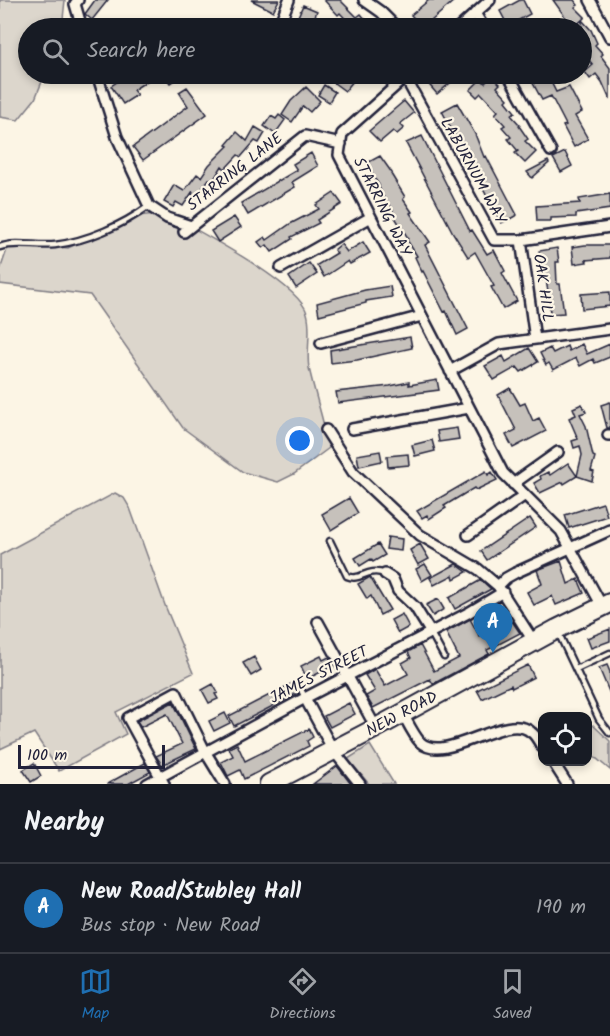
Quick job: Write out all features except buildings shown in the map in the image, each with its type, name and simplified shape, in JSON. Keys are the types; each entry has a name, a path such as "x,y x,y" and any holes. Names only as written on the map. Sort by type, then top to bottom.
{"highway":[{"name":"NEW ROAD","path":"269,784 606,605"}],"street":[{"path":"78,0 75,4 79,18"},
{"path":"282,18 289,0"},
{"path":"364,0 387,18"},
{"path":"470,18 490,0"},
{"path":"590,0 610,37"},
{"path":"476,13 479,18"},
{"path":"100,84 117,137 149,206"},
{"name":"STARRING WAY","path":"397,84 342,134 339,155 502,473 561,531 606,605"},
{"name":"LABURNUM WAY","path":"412,84 494,240 521,240 610,227"},
{"path":"513,84 550,151"},
{"name":"STARRING LANE","path":"149,206 187,229 305,136 341,144"},
{"path":"281,268 371,217"},
{"name":"OAK HILL","path":"521,240 535,339"},
{"path":"321,343 422,316"},
{"path":"450,371 499,344 610,329"},
{"path":"352,429 469,408"},
{"path":"326,430 353,472 420,536 478,569 501,589 534,642"},
{"path":"513,484 558,452"},
{"path":"468,535 525,495"},
{"name":"JAMES STREET","path":"147,784 162,781 206,753 305,698 431,633 501,589 506,578 515,573 610,530"},
{"path":"385,574 393,579 398,591 415,607 431,633"},
{"path":"318,622 376,728"},
{"path":"162,781 128,718 176,692 206,753 225,784"},
{"path":"305,698 333,750 360,784"},
{"path":"403,714 422,744 433,747 450,746 503,728 517,726 531,731 538,740"},
{"path":"556,766 567,784"}],"lane":[{"path":"0,247 54,245 81,239 136,215 149,206"},
{"path":"330,542 346,576 356,578 372,571 385,574"},
{"path":"557,629 599,719 610,733"},
{"path":"431,633 444,657"},
{"path":"576,669 610,653"},
{"path":"299,685 305,698"}],"shaded area":[{"path":"0,0 65,0 63,18 18,18 18,84 41,84 35,99 18,120 0,117"},
{"path":"166,213 222,244 267,273 300,301 307,313 309,368 329,448 294,474 278,482 243,472 183,428 90,295 0,284 0,270 10,241 68,248 137,216"},
{"path":"115,493 124,498 130,508 166,608 193,673 116,712 126,734 59,771 34,733 0,749 0,555"},
{"path":"592,725 610,741 610,770 592,757"},
{"path":"370,745 394,784 369,784 348,759"}],"place":[{"name":"New Road/Stubley Hall","path":"493,653"}]}
